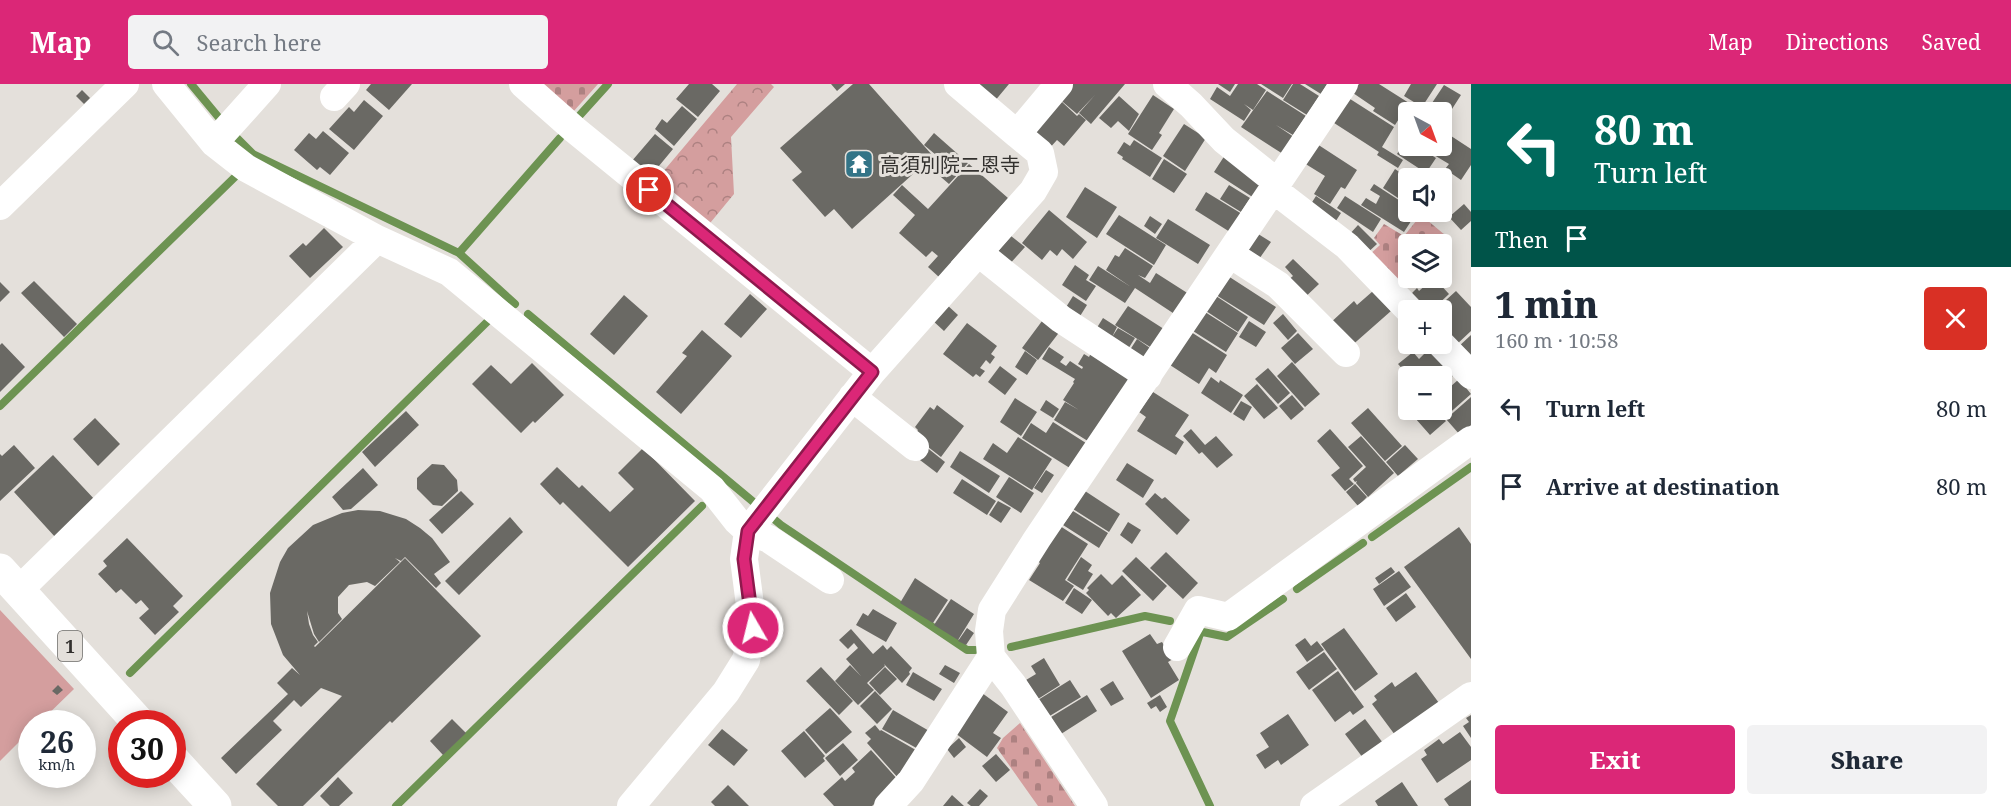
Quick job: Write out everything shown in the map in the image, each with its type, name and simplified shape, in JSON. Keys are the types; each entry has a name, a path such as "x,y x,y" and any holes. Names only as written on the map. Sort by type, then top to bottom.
{"main road":[{"name":"1","path":"9,580 128,710"},
{"path":"186,774 215,806"}],"street":[{"path":"0,206 125,84"},
{"path":"166,84 214,143 246,168 377,239 449,272 712,489 737,521 758,518"},
{"path":"214,143 267,84"},
{"path":"523,84 575,130 872,372"},
{"path":"631,806 726,692 746,660 753,628 744,559 758,518 872,372 1033,191 1044,172 1040,153 958,84"},
{"path":"1017,134 1059,84"},
{"path":"1167,84 1276,187 1347,246 1399,300"},
{"path":"1094,806 1013,685 991,657 989,630 992,610 1344,84"},
{"path":"9,580 377,239"},
{"path":"979,253 1061,319 1148,376"},
{"path":"1230,254 1278,285 1346,353"},
{"path":"1451,354 1471,375"},
{"path":"852,397 915,447"},
{"path":"1177,647 1198,610 1228,617 1471,440"},
{"path":"758,518 769,539 830,580"},
{"path":"888,806 911,781 991,657"},
{"path":"1314,806 1471,696"}],"green space":[{"path":"543,84 598,84 573,112"},
{"path":"737,84 771,84 774,87 731,137 734,194 706,228 651,186"},
{"path":"1415,222 1429,222 1444,234 1406,234"},
{"path":"1384,224 1401,234 1398,234 1398,282 1395,282 1367,257 1380,245 1374,238"},
{"path":"0,610 74,689 52,710 18,710 18,743 0,761"},
{"path":"1020,723 1075,806 1038,806 997,748 1003,738"}],"building":[{"path":"371,84 412,84 389,110 366,90"},
{"path":"689,84 712,84 720,91 698,117 676,99"},
{"path":"831,84 845,84 837,91"},
{"name":"高須別院二恩寺","path":"853,84 869,84 933,156 852,229 834,209 825,217 792,180 802,172 780,148"},
{"path":"973,84 1009,84 994,102"},
{"path":"1068,84 1125,84 1091,124 1079,113 1095,95 1077,114 1057,97"},
{"path":"1218,84 1235,84 1230,92"},
{"path":"1238,84 1257,84 1266,90 1253,110 1244,104 1251,110 1244,121 1210,99 1217,87 1230,96"},
{"path":"1261,84 1292,84 1283,98"},
{"path":"1293,84 1300,84 1319,96 1307,115 1283,100"},
{"path":"1305,84 1327,84 1321,94"},
{"path":"1359,84 1379,84 1407,102 1398,102 1398,120 1395,125 1373,111 1375,108 1353,93"},
{"path":"1411,84 1437,84 1425,102 1414,102 1404,96"},
{"path":"1444,85 1461,95 1452,109 1452,102 1433,102"},
{"path":"82,90 90,98 84,104 76,96"},
{"path":"1267,91 1306,116 1293,135 1276,125 1294,137 1283,154 1241,127"},
{"path":"1153,95 1174,109 1159,133 1162,135 1152,150 1128,134"},
{"path":"1119,96 1139,114 1129,131 1118,121 1111,128 1099,118"},
{"path":"1347,97 1394,127 1379,152 1331,121"},
{"path":"364,100 383,116 354,150 329,129 349,107 354,112"},
{"path":"1060,100 1077,116 1079,114 1086,120 1064,146 1057,140 1046,152 1028,137"},
{"path":"682,106 697,119 674,146 655,129 662,119 667,123"},
{"path":"1184,124 1206,138 1185,171 1163,156"},
{"path":"323,131 349,153 330,175 320,167 317,170 294,150 309,133 316,139"},
{"path":"934,133 968,163 949,184 927,165 936,155 924,145"},
{"path":"655,134 673,149 649,178 631,162"},
{"path":"1452,137 1471,149 1471,165 1461,180 1452,174 1452,168 1446,168 1449,164 1436,156 1452,156"},
{"path":"1134,140 1162,158 1150,177 1122,159 1123,157 1117,153 1124,142 1130,146"},
{"path":"1317,144 1357,170 1345,189 1341,187 1330,204 1314,194 1325,176 1304,163"},
{"path":"1382,147 1403,160 1398,168 1377,155"},
{"path":"1225,155 1265,181 1254,198 1214,172"},
{"path":"1400,156 1433,156 1436,158 1429,168 1418,168"},
{"path":"1164,159 1187,174 1174,193 1152,179"},
{"path":"969,164 1008,198 951,262 953,264 940,278 928,267 938,256 932,251 926,257 899,233 915,215 893,195 902,185 928,209"},
{"path":"1395,169 1398,171 1398,198 1383,188"},
{"path":"1374,184 1398,200 1398,222 1410,222 1404,232 1361,205 1366,198 1376,204 1380,196 1370,190"},
{"path":"1229,185 1250,198 1241,212 1220,199"},
{"path":"1085,187 1117,207 1097,238 1066,217"},
{"path":"1206,192 1242,214 1230,232 1195,210"},
{"path":"1316,196 1341,213 1332,227 1307,210"},
{"path":"1345,196 1381,219 1373,232 1337,208"},
{"path":"1464,204 1471,212 1471,221 1461,230 1452,220 1452,214"},
{"path":"1049,210 1087,242 1073,259 1062,249 1057,256 1050,250 1042,260 1022,243"},
{"path":"1119,215 1166,245 1154,265 1106,234"},
{"path":"1150,216 1162,224 1155,234 1144,226"},
{"path":"1168,219 1210,245 1198,264 1156,238"},
{"path":"1358,225 1377,244 1365,255 1347,237"},
{"path":"324,228 343,247 310,278 289,256 303,243 306,246"},
{"path":"1255,232 1271,242 1257,262 1242,252"},
{"path":"1011,236 1025,247 1008,266 995,255"},
{"path":"1125,248 1153,266 1145,278 1138,275 1150,283 1156,273 1192,296 1179,317 1135,288 1125,303 1089,280 1098,266 1131,287 1106,270 1115,255 1119,257"},
{"path":"1293,259 1319,284 1300,302 1283,284 1293,276 1285,267"},
{"path":"1075,265 1089,275 1086,280 1096,286 1086,301 1062,285"},
{"path":"1228,276 1276,307 1264,325 1216,295"},
{"path":"34,281 77,324 64,337 21,293"},
{"path":"0,282 10,292 0,302"},
{"path":"1417,288 1419,291 1422,288 1443,288 1449,294 1443,300 1419,300 1412,293"},
{"path":"1373,291 1391,311 1349,348 1328,325 1354,301 1357,305"},
{"path":"1456,291 1471,307 1471,331 1456,345 1452,340 1452,300 1446,300"},
{"path":"750,294 767,309 741,338 724,324"},
{"path":"624,295 648,316 614,355 590,334"},
{"path":"1073,296 1087,305 1077,321 1063,312"},
{"path":"1216,296 1248,317 1238,332 1206,311"},
{"path":"946,304 958,315 944,331 932,320"},
{"path":"1128,306 1167,331 1155,350 1115,325"},
{"path":"1205,312 1238,333 1226,352 1193,331"},
{"path":"1283,314 1297,331 1288,340 1273,323"},
{"path":"1045,317 1061,330 1038,360 1022,348"},
{"path":"1103,318 1117,327 1112,337 1118,328 1135,338 1125,354 1093,334"},
{"path":"1249,321 1266,332 1256,347 1239,337"},
{"path":"967,323 997,346 991,354 995,357 990,364 986,360 980,368 985,371 980,377 976,374 973,377 943,354"},
{"path":"702,330 732,356 681,414 656,392 687,356 682,353"},
{"path":"1191,332 1227,355 1216,373 1209,368 1199,384 1170,365"},
{"path":"1298,333 1313,349 1295,364 1281,348"},
{"path":"1471,335 1471,361 1458,347"},
{"path":"1137,339 1153,350 1143,367 1126,356"},
{"path":"2,343 25,367 0,392 0,345"},
{"path":"1049,347 1064,357 1060,362 1066,366 1070,361 1082,369 1083,367 1078,364 1084,354 1089,357 1091,353 1132,379 1091,443 1054,420 1065,402 1079,410 1063,400 1075,379 1042,359"},
{"path":"1025,351 1037,360 1027,375 1015,367"},
{"path":"1410,354 1415,354 1419,359 1424,354 1439,354 1450,366 1400,366 1398,364"},
{"path":"1292,362 1320,394 1305,407 1277,376"},
{"path":"532,363 564,395 521,433 472,384 491,365 511,384"},
{"path":"1000,366 1017,379 1005,395 988,382"},
{"path":"1268,368 1290,393 1278,404 1255,379"},
{"path":"1211,377 1243,395 1231,413 1201,393"},
{"path":"1459,379 1471,394 1452,411 1452,385"},
{"path":"1257,384 1278,408 1264,419 1244,396"},
{"path":"1153,392 1189,415 1175,436 1184,442 1176,455 1137,431 1146,417 1139,412"},
{"path":"1292,395 1304,409 1291,420 1279,406"},
{"path":"1471,397 1471,425 1460,435 1447,420 1452,420 1452,414"},
{"path":"1015,398 1037,412 1021,436 1000,422"},
{"path":"1046,400 1059,409 1053,418 1040,410"},
{"path":"1241,401 1252,407 1244,421 1233,414"},
{"path":"937,405 964,426 941,457 914,436 918,430 915,427 930,407 934,410"},
{"path":"1368,408 1402,446 1385,461 1351,423"},
{"path":"406,411 419,425 375,467 362,452"},
{"path":"95,418 120,444 98,466 73,439"},
{"path":"1417,420 1446,421 1430,435"},
{"path":"1053,422 1089,445 1073,470 1022,438 1031,423 1046,433"},
{"path":"1191,429 1205,445 1216,436 1233,455 1217,468 1202,452 1199,454 1183,436"},
{"path":"1330,429 1363,466 1349,479 1354,484 1345,491 1331,475 1340,468 1317,441"},
{"path":"1361,436 1394,473 1368,497 1353,479 1366,467 1348,447"},
{"path":"1018,437 1052,459 1032,490 983,459 993,443 1007,453"},
{"path":"14,445 35,468 0,501 0,454 2,456"},
{"path":"1405,445 1418,459 1398,476 1386,462"},
{"path":"925,446 945,462 937,473 916,457"},
{"path":"643,448 695,501 628,567 563,502 560,505 540,484 557,467 579,488 582,485 610,512 634,489 618,473"},
{"path":"960,451 1000,476 989,493 950,467"},
{"path":"53,455 96,501 56,538 14,492"},
{"path":"1127,463 1154,480 1143,498 1116,480"},
{"path":"432,464 444,465 457,480 458,491 442,506 433,505 417,489 417,478"},
{"path":"363,468 378,485 351,509 343,510 332,497"},
{"path":"1046,470 1054,475 1042,493 1034,488"},
{"path":"1009,477 1034,493 1021,513 996,497"},
{"path":"962,479 996,501 987,515 953,493"},
{"path":"1355,484 1367,497 1358,506 1346,492"},
{"path":"461,491 474,504 442,534 429,520"},
{"path":"1085,491 1120,514 1109,532 1073,509"},
{"path":"1155,493 1162,499 1165,497 1190,520 1177,535 1145,504"},
{"path":"998,501 1011,508 1001,523 989,515"},
{"path":"358,510 380,511 406,519 432,538 450,562 434,574 441,583 436,588 405,557 401,561 395,558 400,562 375,586 367,582 349,585 338,597 338,613 342,619 319,642 307,611 309,624 313,635 318,642 314,646 315,647 405,558 481,636 303,806 278,806 256,784 342,696 321,688 301,707 294,700 273,721 282,730 236,774 221,758 288,694 277,683 292,668 300,675 283,655 271,624 270,593 280,562 288,548 313,525 342,513"},
{"path":"1073,511 1108,533 1099,548 1063,525"},
{"path":"510,517 523,532 459,595 445,581"},
{"path":"1128,522 1141,530 1132,544 1120,535"},
{"path":"1060,526 1088,544 1065,580 1074,586 1063,601 1029,580 1040,563 1037,561"},
{"path":"1459,527 1471,544 1471,659 1404,567"},
{"path":"127,538 183,596 173,606 179,612 155,635 139,618 149,609 141,600 136,604 121,589 116,593 98,574 107,566 103,561"},
{"path":"1166,552 1198,583 1183,599 1150,568"},
{"path":"1081,557 1092,565 1088,571 1093,574 1083,590 1067,580"},
{"path":"1136,557 1167,586 1153,601 1122,571"},
{"path":"1391,567 1395,572 1379,584 1375,578"},
{"path":"1399,571 1411,587 1384,606 1373,589"},
{"path":"1101,574 1112,585 1122,575 1141,595 1116,618 1111,613 1108,616 1086,593 1089,590 1087,588"},
{"path":"915,578 948,600 933,623 900,603"},
{"path":"1074,588 1092,600 1082,614 1065,603"},
{"path":"1406,593 1416,607 1396,622 1386,608"},
{"path":"951,599 974,614 958,640 934,625"},
{"path":"873,609 897,623 886,642 856,625 863,613 868,616"},
{"path":"967,628 974,633 966,645 958,641"},
{"path":"1344,628 1378,674 1355,691 1321,644"},
{"path":"851,629 873,654 883,645 887,650 891,646 912,668 902,683 884,664 885,666 867,683 874,690 858,705 835,681 850,665 861,676 846,659 858,648 854,643 848,649 839,640"},
{"path":"1150,634 1157,644 1162,642 1173,659 1168,662 1179,680 1151,698 1122,651"},
{"path":"1305,638 1311,646 1317,641 1324,650 1307,662 1295,645"},
{"path":"1324,652 1337,669 1309,690 1296,672"},
{"path":"1044,658 1060,685 1038,699 1026,680 1036,674 1031,666"},
{"path":"945,665 960,673 954,683 939,674"},
{"path":"821,667 853,701 839,715 806,681"},
{"path":"885,667 897,679 880,695 869,683"},
{"path":"1338,671 1364,707 1353,715 1350,711 1335,722 1312,690"},
{"path":"913,672 942,689 934,701 906,685"},
{"path":"1416,672 1439,703 1395,735 1372,704 1377,700 1374,696 1392,682 1395,687"},
{"path":"1070,680 1081,697 1048,717 1038,700"},
{"path":"1113,681 1124,699 1111,706 1100,689"},
{"path":"58,685 63,690 57,695 52,691"},
{"path":"875,691 892,709 877,724 860,706"},
{"path":"982,693 1008,712 993,733 1001,738 987,757 955,733"},
{"path":"1087,695 1097,711 1061,734 1051,717"},
{"path":"1160,695 1167,707 1160,712 1156,706 1151,709 1147,703"},
{"path":"830,708 852,732 826,754 805,730"},
{"path":"893,710 931,732 920,750 882,729"},
{"path":"1288,714 1309,745 1281,765 1278,760 1265,769 1256,755 1269,747 1260,733"},
{"path":"1471,715 1471,738 1463,726 1469,722 1466,718"},
{"path":"452,719 466,733 443,755 430,741"},
{"path":"1365,719 1383,743 1363,758 1345,734"},
{"path":"875,725 880,731 921,753 899,779 867,743 871,739 865,733"},
{"path":"722,729 748,750 734,766 708,745"},
{"path":"804,731 825,756 823,758 825,761 805,778 781,751"},
{"path":"1460,732 1471,747 1471,760 1437,783 1421,759 1427,755 1424,750 1439,739 1443,744"},
{"path":"959,738 966,747 954,758 947,749"},
{"path":"843,743 858,760 840,776 825,758"},
{"path":"871,750 899,781 872,806 834,806 823,794 842,777 845,781 855,772 852,768"},
{"path":"996,754 1010,770 996,782 982,766"},
{"path":"338,777 353,793 339,806 330,806 320,796"},
{"path":"1471,780 1471,806 1449,806 1444,799"},
{"path":"1402,782 1418,806 1378,806 1375,801"},
{"path":"728,785 749,806 715,806 711,802"},
{"path":"980,789 988,796 979,806 971,806 967,803"},
{"path":"952,795 964,806 943,806"}],"waterway":[{"path":"191,84 220,119"},
{"path":"580,115 608,84"},
{"path":"233,134 253,154 459,253 515,304"},
{"path":"459,253 560,138"},
{"path":"0,406 237,175"},
{"path":"528,314 781,525 967,650 975,650"},
{"path":"130,673 488,321"},
{"path":"1372,537 1471,467"},
{"path":"396,806 702,506"},
{"path":"1297,589 1363,543"},
{"path":"1198,631 1227,637 1283,599"},
{"path":"1011,647 1145,616 1170,621"},
{"path":"1201,631 1170,721 1210,806"}],"place":[{"name":"高須別院二恩寺","path":"859,164"}],"route":[{"path":"649,190 872,372 748,531 744,559 753,628"}]}
